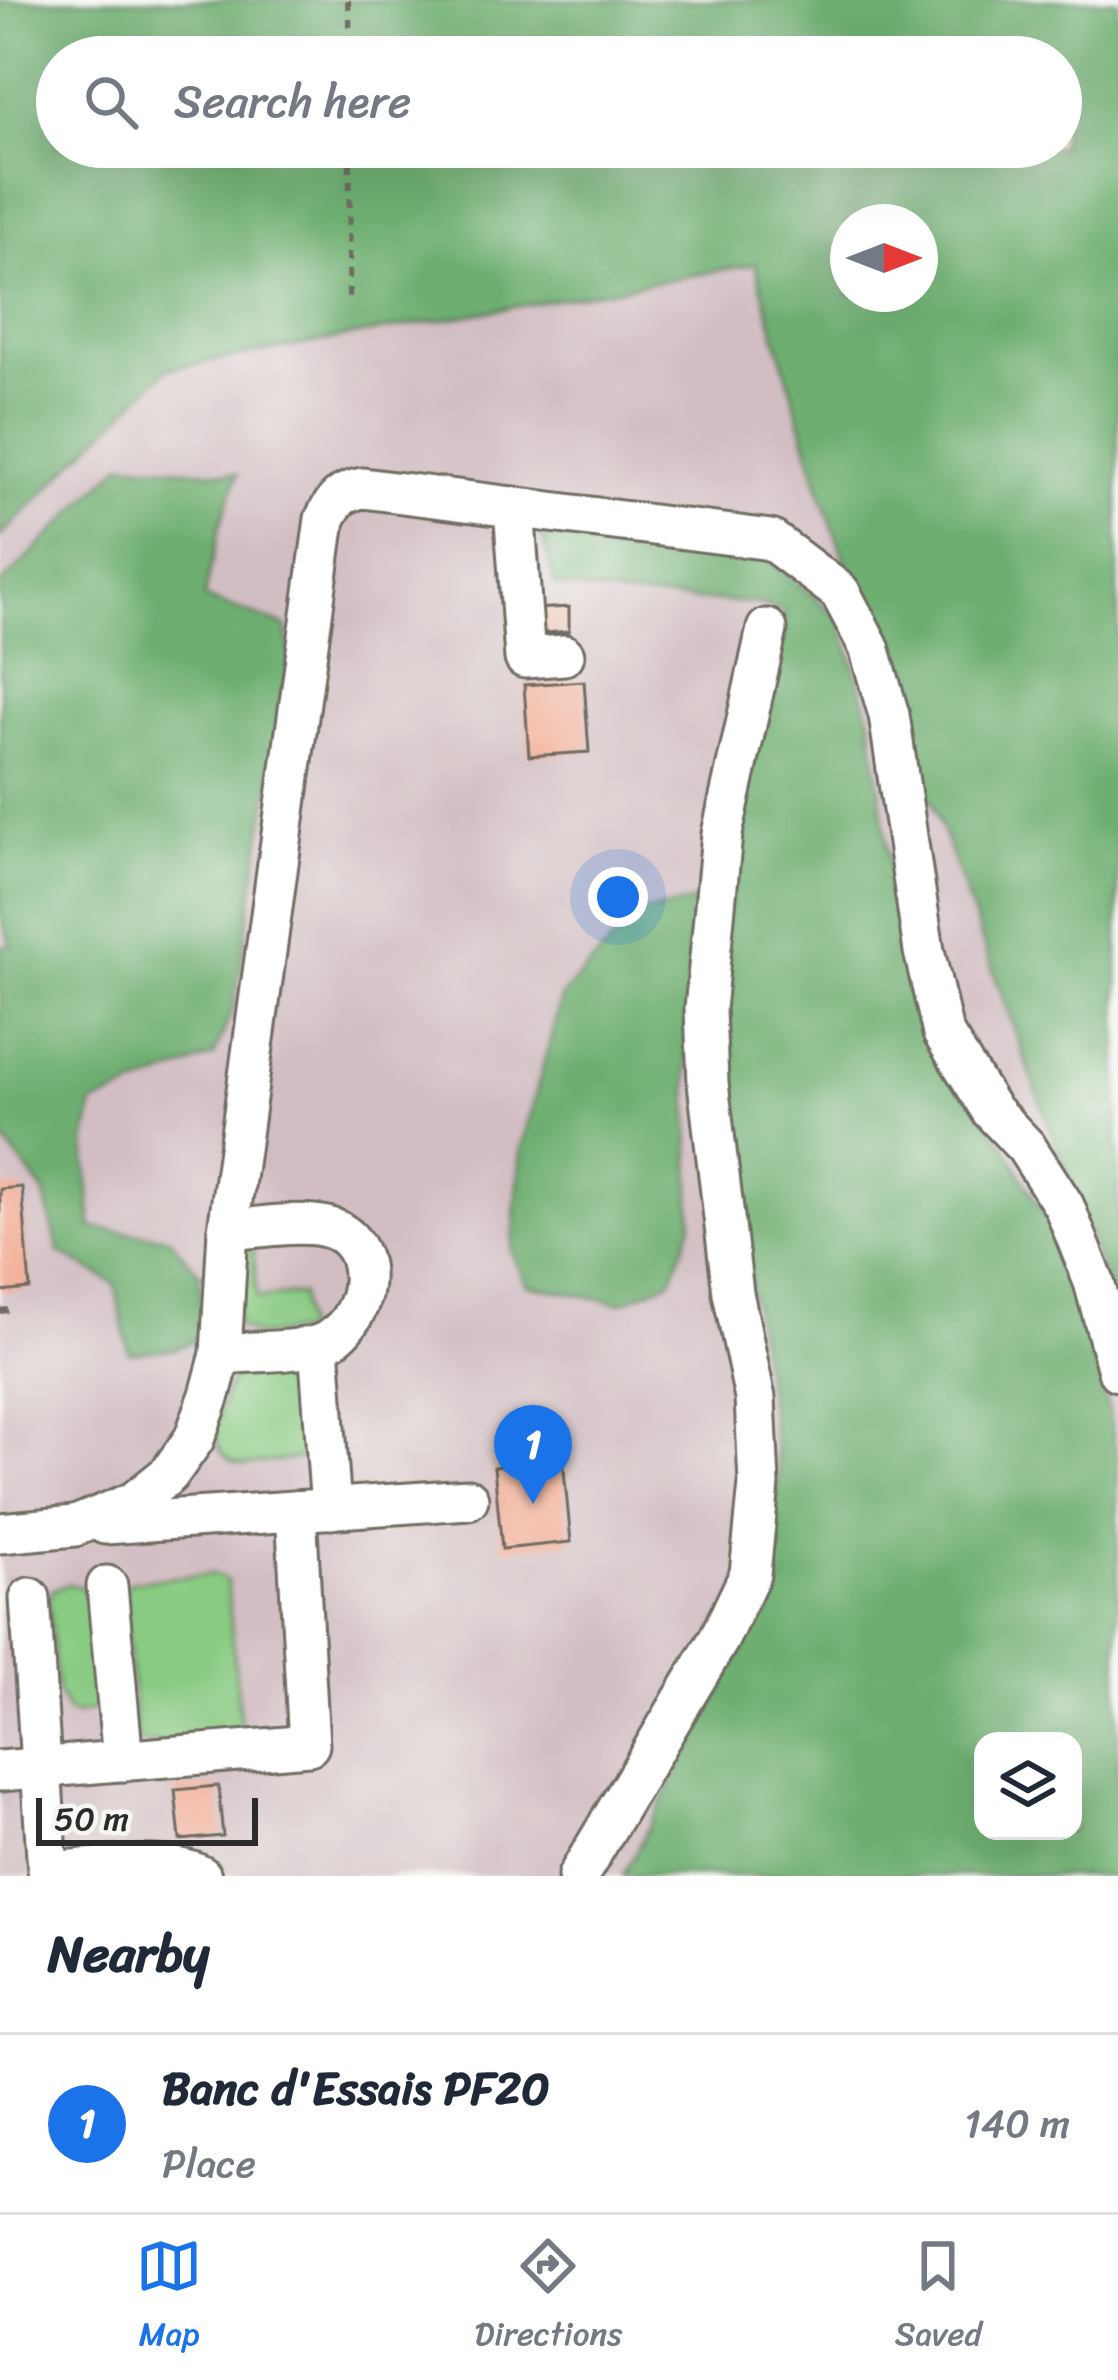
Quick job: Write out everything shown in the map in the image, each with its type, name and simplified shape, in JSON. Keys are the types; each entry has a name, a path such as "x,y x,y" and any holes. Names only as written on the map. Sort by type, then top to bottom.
{"lane":[{"path":"75,1526 134,1502 169,1474 194,1439 221,1354 228,1230 325,519 334,500 346,491 363,488 771,540 840,592 869,647 889,715 924,951 943,1033 991,1109 1027,1147 1064,1206 1094,1282 1118,1370"},
{"path":"514,507 525,658 563,656"},
{"path":"578,1876 719,1640 750,1574 759,1484 755,1398 730,1270 708,1082 705,1009 722,834 767,629"},
{"path":"221,1354 319,1346 351,1319 364,1276 354,1250 324,1226 228,1230"},
{"path":"0,1772 309,1744 319,1346"},
{"path":"0,1533 468,1499"},
{"path":"106,1586 123,1761"},
{"path":"30,1598 48,1872 143,1868 194,1871 201,1876"}],"path":[{"path":"349,0 350,36"},
{"path":"349,296 350,168"}],"shaded area":[{"path":"755,264 823,500 1118,1316 1118,1876 0,1876 0,537 167,369"}],"green space":[{"path":"0,0 1118,0 1118,1316 823,500 755,264 167,369 0,537"},
{"path":"123,463 238,474 221,522 204,598 286,626 291,656 234,1006 214,1056 93,1104 85,1143 92,1228 168,1237 200,1274 202,1337 174,1349 129,1353 115,1284 59,1252 44,1192 0,1135 0,947 11,945 0,915 0,585"},
{"path":"540,527 759,552 840,618 871,720 889,863 930,1037 1004,1144 1061,1246 1107,1405 1118,1461 1118,1876 623,1876 748,1639 779,1473 720,1087 718,982 751,740 785,611 755,603 620,596 555,585"},
{"path":"700,900 686,1012 692,1225 671,1280 621,1303 527,1285 512,1252 521,1149 562,995 640,913"},
{"path":"253,1245 257,1298 301,1294 304,1331 256,1336 237,1325 242,1249"},
{"path":"309,1359 319,1456 246,1465 230,1460 220,1451 217,1424 237,1367"},
{"path":"214,1574 227,1581 241,1731 149,1744 137,1740 123,1589 134,1581"},
{"path":"69,1584 85,1588 96,1599 102,1706 77,1715 68,1712 57,1691 49,1600 52,1590"}],"building":[{"path":"569,607 569,631 534,634 533,609"},
{"path":"584,681 589,752 529,756 524,685"},
{"path":"22,1187 30,1289 0,1292 0,1189"},
{"path":"563,1460 571,1542 502,1549 494,1467"},
{"path":"218,1786 223,1836 180,1840 175,1790"}],"place":[{"name":"Banc d'Essais PF20","path":"533,1504"}]}
